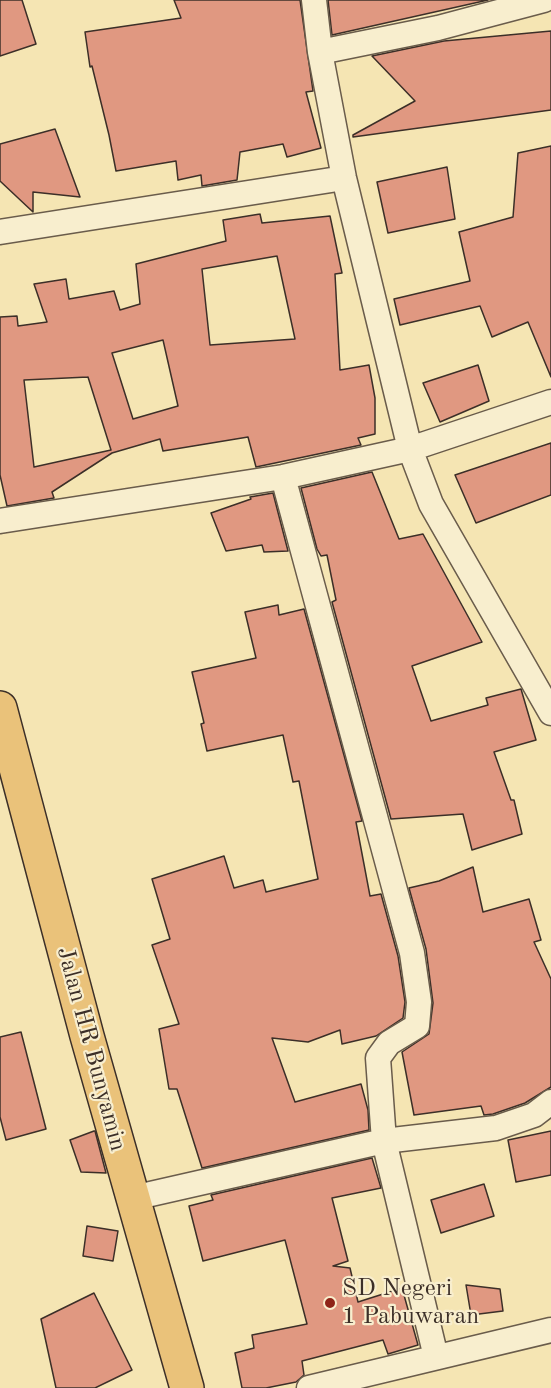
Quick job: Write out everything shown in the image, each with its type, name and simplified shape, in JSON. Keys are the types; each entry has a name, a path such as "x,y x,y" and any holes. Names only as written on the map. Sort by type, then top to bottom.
{"main road":[{"name":"Jalan HR Bunyamin","path":"0,708 87,1036 187,1388"}],"street":[{"path":"314,0 320,52 344,178 410,449 431,504 551,712"},
{"path":"320,52 438,28 544,0"},
{"path":"0,232 344,178"},
{"path":"0,521 283,477 410,449 551,402"},
{"path":"283,477 413,963 419,1002 417,1026 389,1043 378,1058 384,1141 436,1357"},
{"path":"133,1198 384,1141 496,1128 534,1115 551,1102"},
{"path":"309,1388 551,1330"}],"building":[{"path":"0,0 22,0 36,44 0,56"},
{"path":"174,0 300,0 313,91 306,92 321,148 287,157 283,144 240,152 237,180 202,186 201,175 178,180 176,161 116,171 92,66 90,67 85,32 181,18"},
{"path":"328,0 488,0 332,35"},
{"path":"551,31 551,110 353,137 415,101 372,56 444,41"},
{"path":"55,129 80,197 33,192 33,212 0,181 0,144"},
{"path":"551,146 551,377 528,322 492,337 480,306 400,325 394,299 470,281 459,232 513,217 518,153"},
{"path":"447,167 455,219 388,233 377,182"},
{"path":"260,214 262,223 330,216 342,273 335,274 340,370 369,365 375,398 375,434 358,438 361,445 256,467 248,437 163,451 160,439 112,453 52,492 54,498 7,506 0,475 0,317 17,316 18,326 47,322 34,284 66,279 69,299 114,291 120,310 140,304 136,264 226,241 223,220","holes":["277,256 295,339 210,345 202,269","163,340 178,406 133,419 112,353","88,377 111,450 34,467 24,380"]},
{"path":"478,365 489,401 440,422 423,383"},
{"path":"551,443 551,495 476,523 455,475"},
{"path":"372,472 399,539 423,534 482,642 412,666 431,721 488,705 486,698 521,689 536,740 494,752 511,800 514,800 522,834 472,850 463,814 391,819 332,602 336,600 327,555 321,556 317,549 301,488"},
{"path":"273,493 288,551 264,552 262,545 226,551 211,513 251,499 250,497"},
{"path":"278,605 279,615 304,609 362,821 356,822 370,896 381,894 398,956 405,1002 403,1018 376,1036 342,1044 340,1030 308,1042 272,1038 295,1102 361,1084 368,1110 369,1130 202,1168 177,1089 169,1089 159,1029 179,1024 152,945 170,939 152,879 224,856 234,888 263,880 266,892 318,879 299,781 293,782 283,735 207,751 201,724 204,723 192,672 256,658 245,612"},
{"path":"473,867 483,912 529,899 541,940 534,942 551,979 551,1087 525,1103 493,1114 484,1115 481,1106 414,1115 402,1052 429,1034 433,1003 426,949 409,888 439,881"},
{"path":"21,1032 46,1129 6,1140 0,1117 0,1037"},
{"path":"95,1131 106,1173 81,1172 70,1140"},
{"path":"551,1131 551,1175 516,1182 508,1140"},
{"name":"SD Negeri 1 Pabuwaran","path":"372,1158 381,1188 332,1198 348,1261 333,1266 350,1268 358,1302 402,1288 418,1345 388,1354 383,1340 302,1361 304,1375 296,1382 266,1388 242,1388 235,1353 254,1348 252,1335 307,1324 285,1240 203,1261 189,1206 213,1200 211,1195"},
{"path":"484,1184 494,1216 441,1233 431,1200"},
{"path":"87,1226 118,1231 113,1261 83,1256"},
{"path":"466,1285 500,1289 503,1311 471,1315"},
{"path":"94,1293 132,1370 95,1388 56,1388 41,1319"}],"place":[{"name":"SD Negeri 1 Pabuwaran","path":"330,1303"}]}
